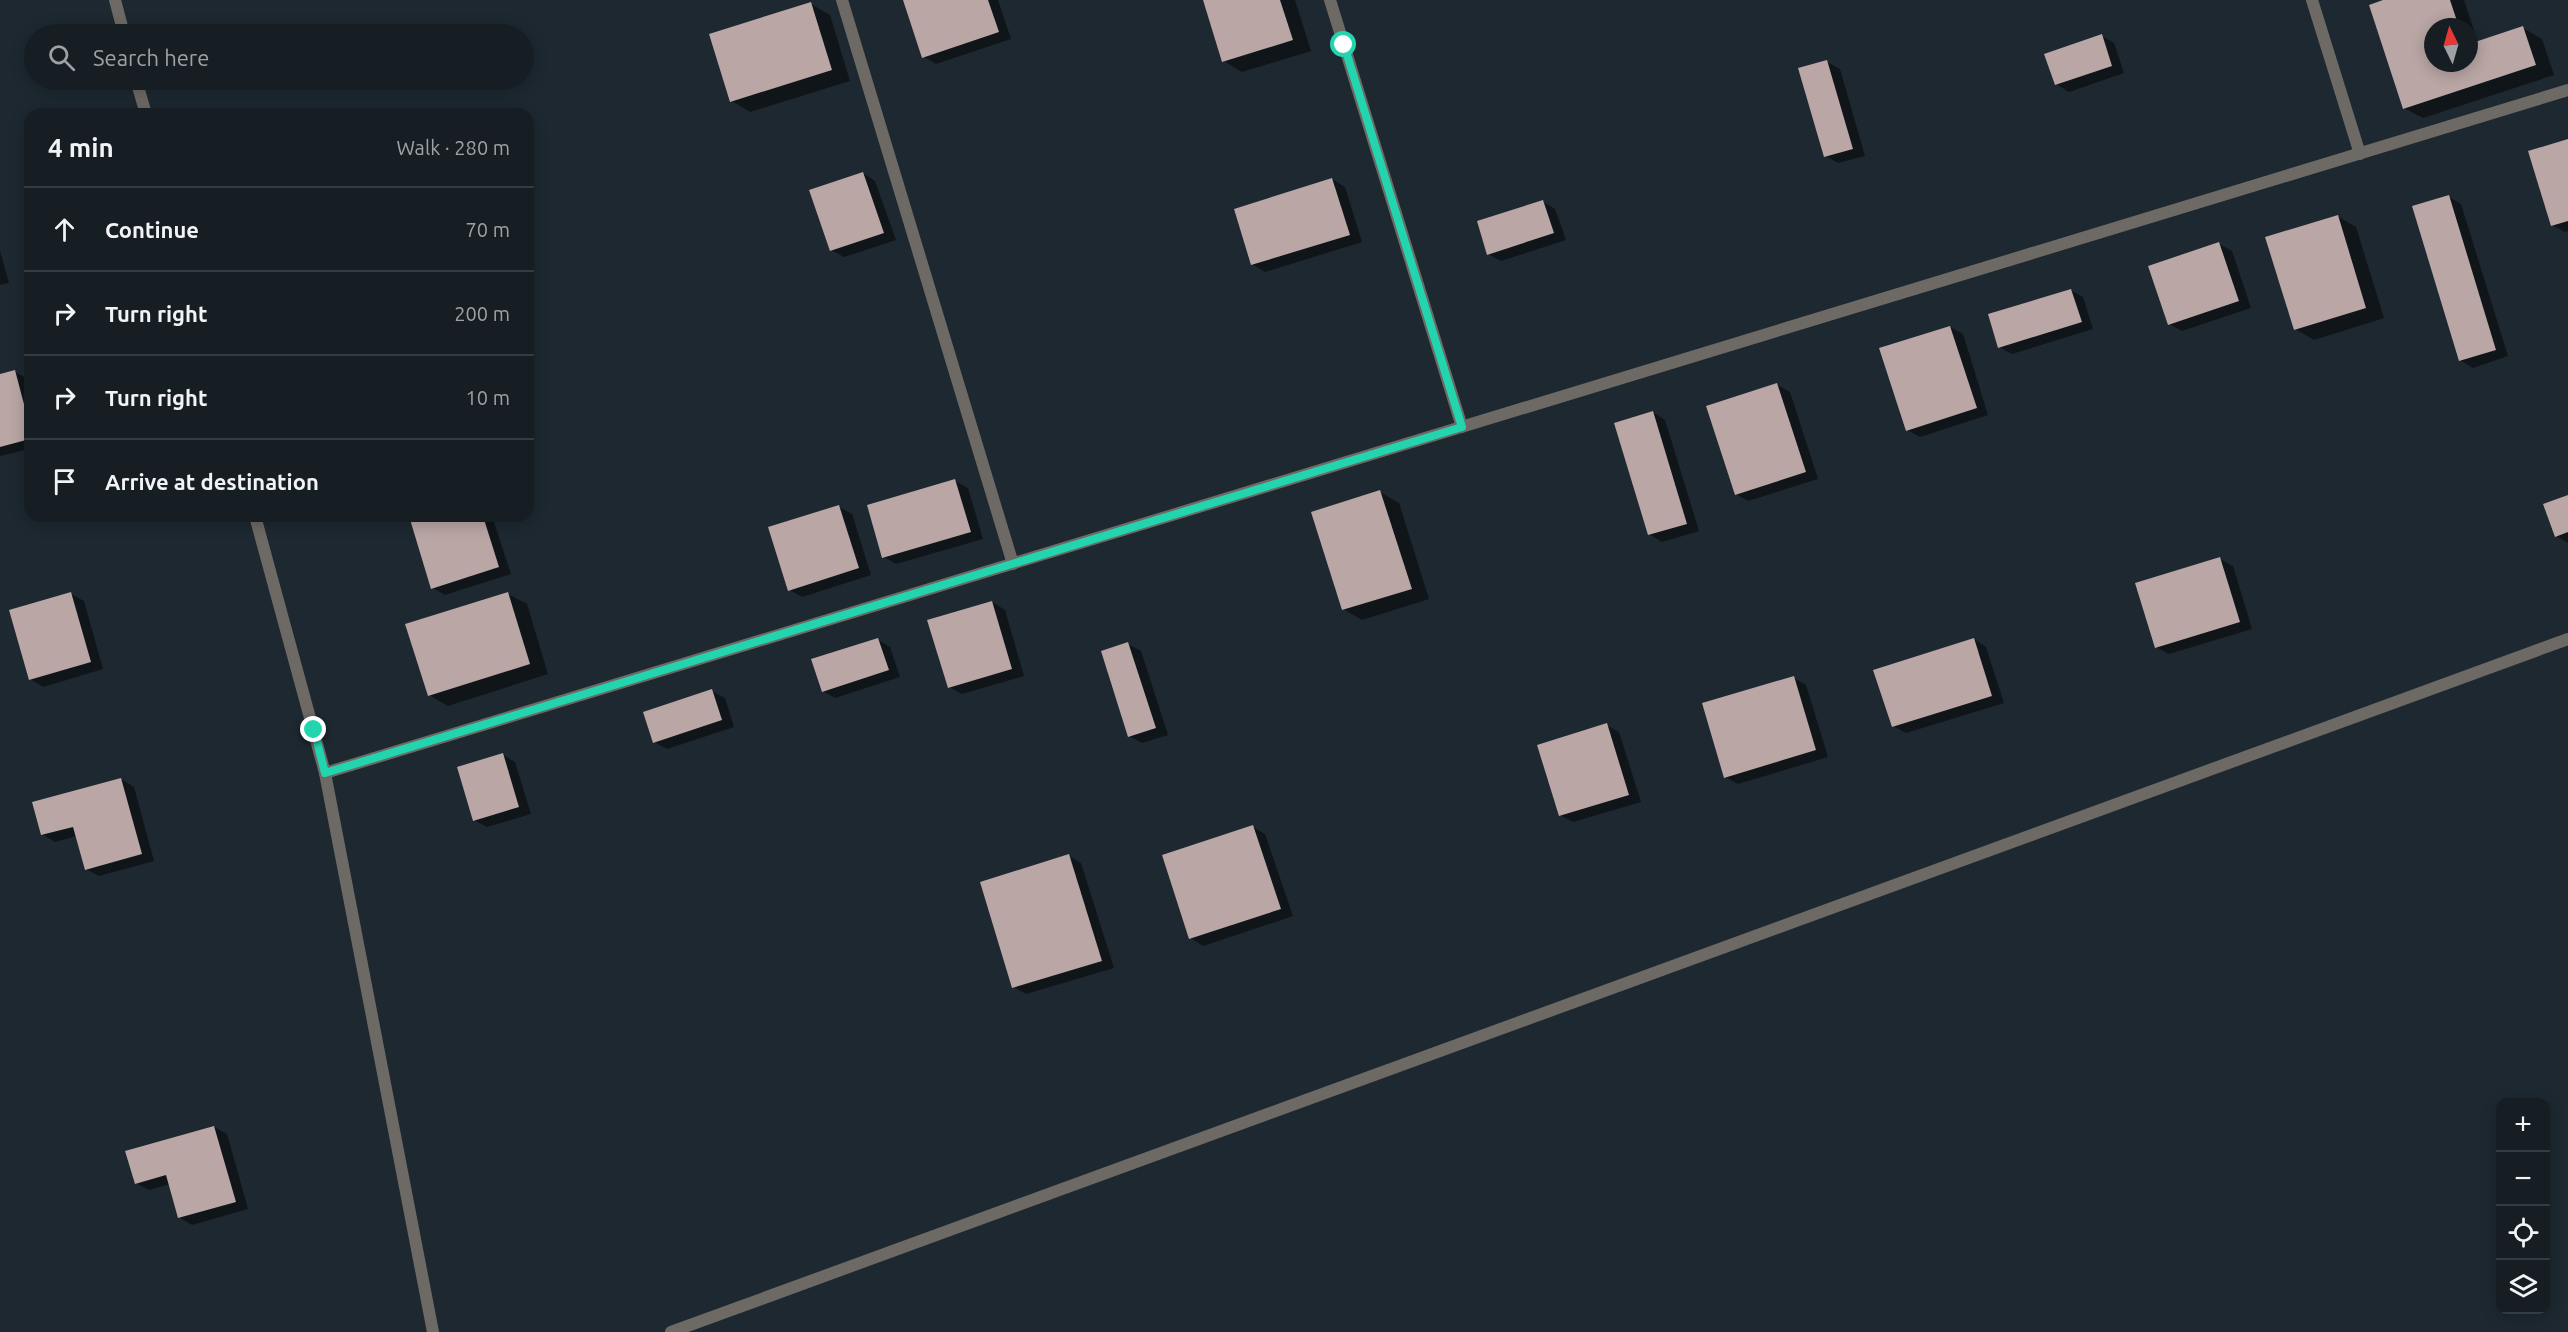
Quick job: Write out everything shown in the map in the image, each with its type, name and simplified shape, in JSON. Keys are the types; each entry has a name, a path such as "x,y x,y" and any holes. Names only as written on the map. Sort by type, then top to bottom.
{"street":[{"path":"115,0 121,24"},
{"path":"842,0 1013,564"},
{"path":"1330,0 1462,427"},
{"path":"2312,0 2360,154"},
{"path":"139,90 144,108"},
{"path":"325,773 2568,90"},
{"path":"257,522 325,773 433,1332"},
{"path":"671,1332 2568,639"}],"building":[{"path":"903,0 988,0 999,32 922,58"},
{"path":"1203,0 1280,0 1293,40 1222,62"},
{"path":"2383,0 2450,0 2456,18 2424,18 2424,72 2478,72 2478,41 2523,26 2536,65 2403,109 2369,5"},
{"path":"811,2 832,70 730,102 709,34"},
{"path":"2102,34 2112,66 2055,85 2044,54"},
{"path":"1827,60 1853,149 1824,157 1798,68"},
{"path":"2568,139 2568,221 2551,226 2528,151"},
{"path":"863,172 884,233 830,251 809,190"},
{"path":"1332,178 1350,235 1251,265 1234,209"},
{"path":"2449,195 2496,350 2459,361 2412,206"},
{"path":"1543,200 1554,233 1487,255 1477,221"},
{"path":"2338,215 2366,308 2294,330 2265,237"},
{"path":"2219,242 2239,301 2168,325 2148,266"},
{"path":"2071,289 2082,322 1998,348 1988,314"},
{"path":"1950,326 1977,408 1906,431 1879,348"},
{"path":"15,370 24,404 24,441 0,447 0,374"},
{"path":"1777,383 1806,472 1735,495 1706,406"},
{"path":"1653,411 1687,524 1648,535 1614,423"},
{"path":"955,479 971,532 882,558 867,505"},
{"path":"1380,490 1412,589 1342,610 1311,512"},
{"path":"2568,495 2568,532 2555,537 2543,504"},
{"path":"839,505 859,568 788,591 768,527"},
{"path":"411,522 485,522 499,567 431,589"},
{"path":"2220,557 2240,622 2155,648 2135,583"},
{"path":"71,592 91,662 29,680 9,610"},
{"path":"508,592 530,664 428,696 405,624"},
{"path":"992,601 1012,669 948,688 927,620"},
{"path":"878,638 889,670 822,692 811,659"},
{"path":"1974,638 1992,696 1892,727 1873,670"},
{"path":"1128,642 1156,728 1128,737 1101,651"},
{"path":"1794,676 1816,750 1724,778 1702,703"},
{"path":"712,689 722,720 653,743 643,712"},
{"path":"1607,723 1629,795 1559,816 1537,745"},
{"path":"503,753 519,807 473,821 457,767"},
{"path":"121,778 142,854 85,870 73,827 41,835 32,802"},
{"path":"1253,825 1281,909 1189,939 1162,855"},
{"path":"1069,854 1102,961 1012,988 980,882"},
{"path":"214,1126 236,1202 178,1218 166,1175 135,1184 125,1151"}],"route":[{"path":"314,730 325,773 1462,427 1344,45"}]}
